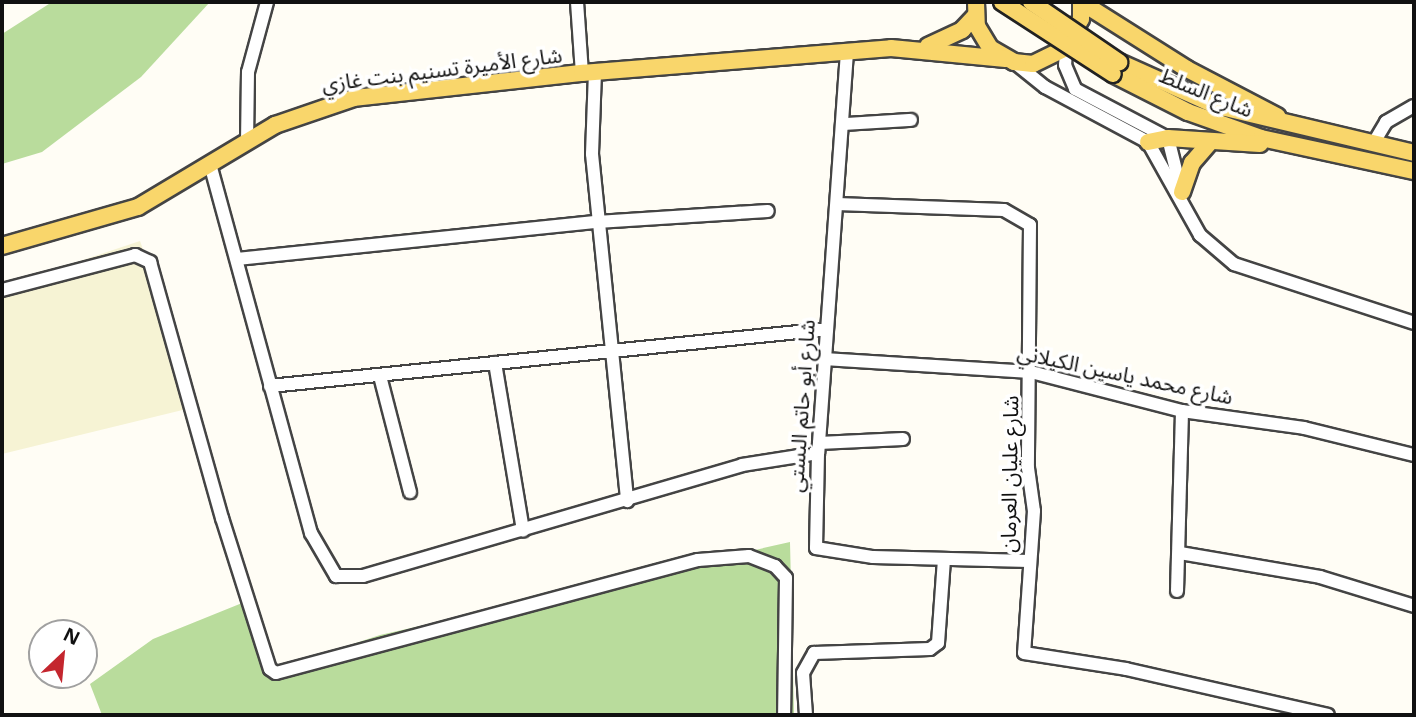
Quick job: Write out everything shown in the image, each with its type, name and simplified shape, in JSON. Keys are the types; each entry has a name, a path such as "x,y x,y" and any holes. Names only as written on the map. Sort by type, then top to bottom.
{"main road":[{"name":"شارع السلط","path":"1002,2 1188,112 1301,149 1414,172"},
{"name":"شارع السلط","path":"1031,2 1116,68 1217,106 1414,153"},
{"path":"1066,48 1081,19 1081,2"},
{"path":"1081,2 1187,69 1297,127"},
{"name":"شارع الأميرة تسنيم بنت غازي","path":"919,50 950,37 974,6"},
{"path":"974,6 982,38 1009,60"},
{"name":"شارع الأميرة تسنيم بنت غازي","path":"2,246 138,207 306,110 354,98 589,72 847,52 919,50 1042,62 1066,48"},
{"path":"1148,142 1168,138 1301,149"},
{"path":"1182,197 1192,163 1211,141"}],"street":[{"path":"247,143 248,72 267,2"},
{"path":"578,2 589,72 590,131 597,222 627,501"},
{"path":"1066,48 1066,71 1075,89 1168,138 1182,197"},
{"name":"شارع أبو حاتم البستي","path":"847,52 845,124 818,448 814,535 819,551 944,560 1029,561"},
{"path":"1009,60 1045,87 1148,142 1182,197 1200,235 1234,264 1414,323"},
{"path":"1373,144 1386,122 1414,106"},
{"path":"845,124 911,120"},
{"path":"210,164 311,533 336,576 363,576 627,501 742,465 818,448 904,439"},
{"name":"شارع عليان العرمان","path":"837,204 1004,210 1026,219 1031,239 1028,468 1034,511 1024,653 1157,676 1322,715"},
{"path":"237,259 597,222 768,211"},
{"path":"2,289 135,256 150,262 222,518 276,673 698,560 748,556 775,566 786,578 785,715"},
{"path":"270,386 827,329"},
{"name":"شارع محمد ياسين الكيلاني","path":"824,359 1031,372 1182,411 1304,428 1414,455"},
{"path":"495,363 523,531"},
{"path":"380,376 410,492"},
{"path":"1177,591 1182,411"},
{"path":"1180,553 1320,577 1414,606"},
{"path":"806,715 803,673 814,653 930,649 938,643 944,560"}],"shaded area":[{"path":"140,241 199,406 2,454 2,287"}],"green space":[{"path":"52,2 210,2 141,77 42,152 2,164 2,34"},
{"path":"790,542 794,715 102,715 92,689 98,689 98,678 153,639 252,599 265,673 380,635"}]}
